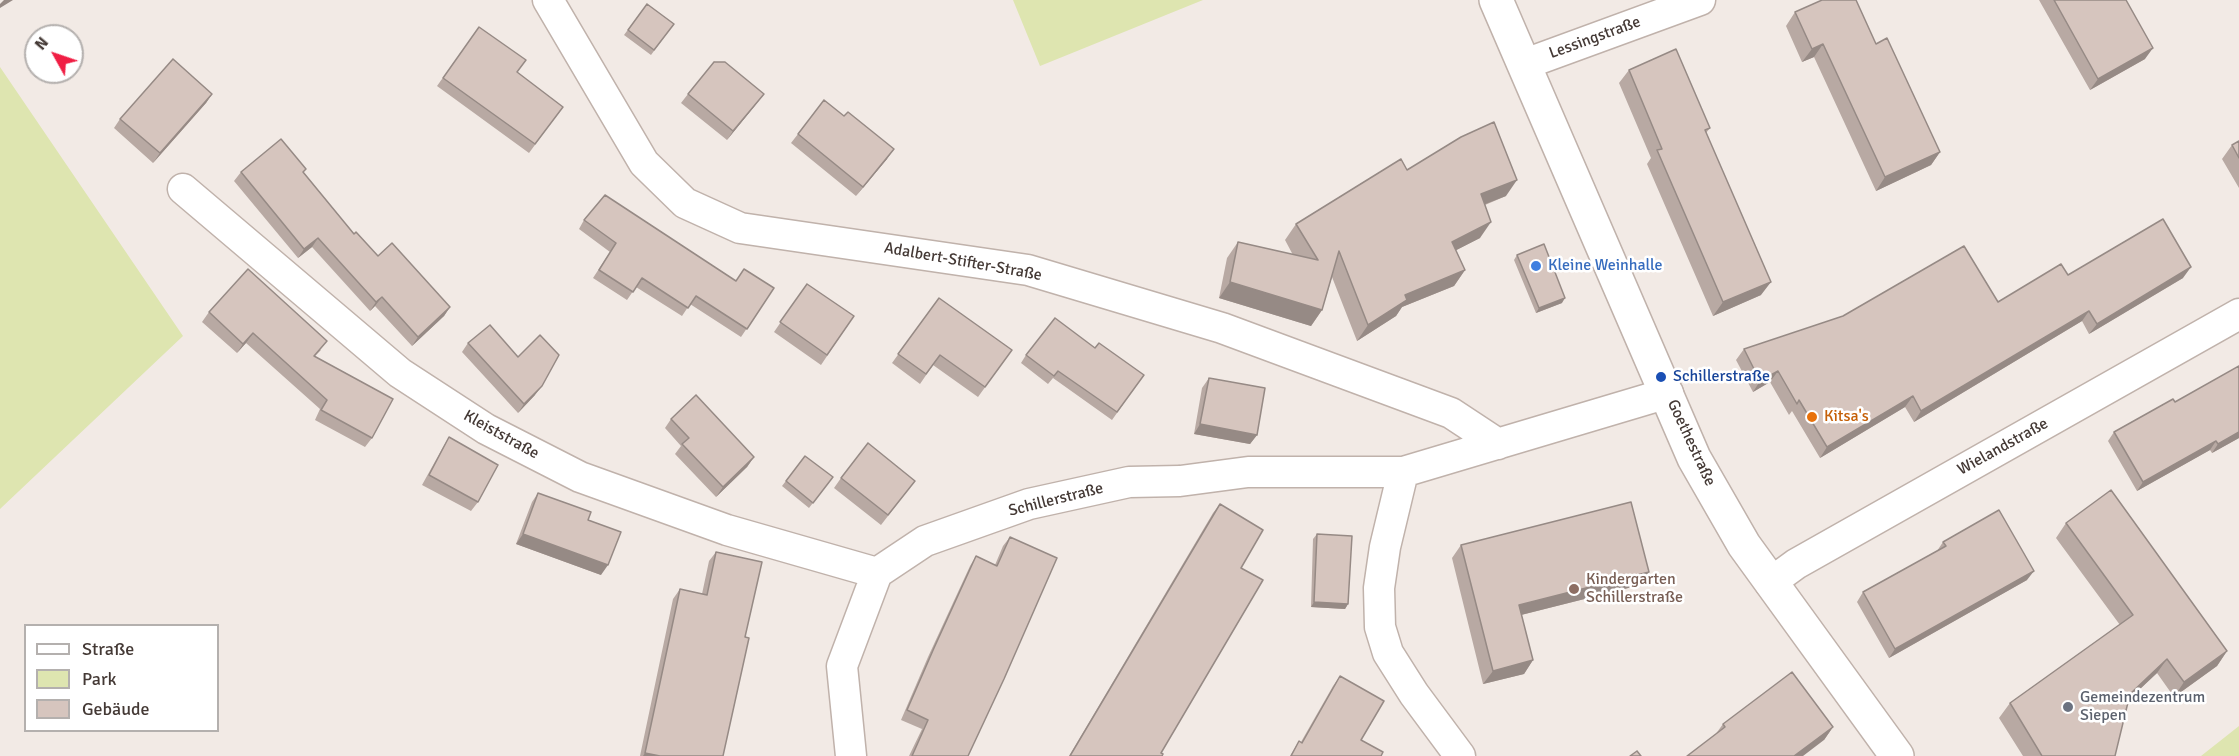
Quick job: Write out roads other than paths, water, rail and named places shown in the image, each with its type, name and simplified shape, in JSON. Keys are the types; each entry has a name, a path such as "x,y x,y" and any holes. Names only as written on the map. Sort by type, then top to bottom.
{"street":[{"name":"Adalbert-Stifter-Straße","path":"548,0 644,163 685,203 740,228 1028,270 1199,321 1451,413 1498,444"},
{"name":"Goethestraße","path":"1496,0 1699,466 1744,545 1897,756"},
{"name":"Lessingstraße","path":"1525,64 1700,0"},
{"name":"Kleiststraße","path":"183,189 400,374 486,429 591,481 727,530 877,573"},
{"name":"Wielandstraße","path":"1770,583 1796,564 2239,314"},
{"name":"Schillerstraße","path":"877,573 925,541 1029,504 1129,482 1180,481 1248,472 1403,472 1668,393"},
{"path":"1403,472 1385,547 1379,588 1380,627 1388,653 1414,694 1460,756"},
{"path":"851,756 842,666 877,573"}],"place":[{"name":"Kleine Weinhalle","path":"1536,266"},
{"name":"Schillerstraße","path":"1661,377"},
{"name":"Kitsa's","path":"1812,417"},
{"name":"Kindergarten Schillerstraße","path":"1574,589"},
{"name":"Gemeindezentrum Siepen","path":"2068,707"}]}
